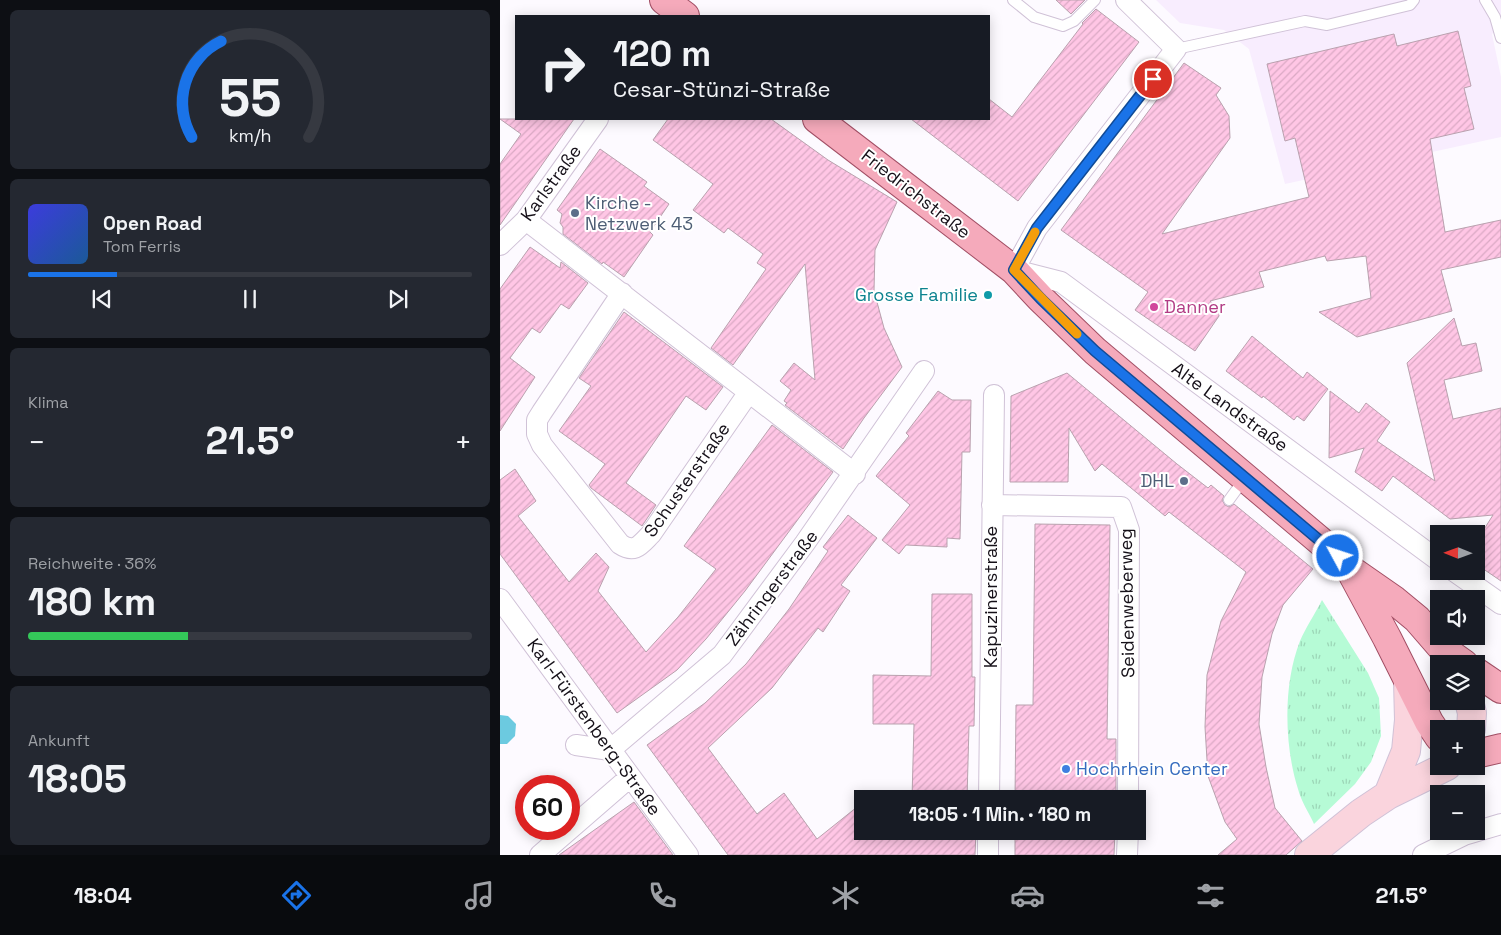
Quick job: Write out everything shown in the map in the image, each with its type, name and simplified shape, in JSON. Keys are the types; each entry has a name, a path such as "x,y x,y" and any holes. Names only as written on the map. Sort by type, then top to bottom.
{"main road":[{"name":"Friedrichstraße","path":"818,120 1014,270 1095,351 1246,477 1338,556 1348,568"},
{"path":"1348,568 1394,600 1417,619 1449,655"},
{"path":"1348,568 1430,724"},
{"path":"1485,678 1501,689"},
{"path":"1388,795 1406,751 1409,720 1408,681"},
{"path":"1485,752 1501,748"},
{"path":"1309,855 1361,813 1388,795 1430,774"}],"street":[{"path":"1014,270 1037,228 1176,49 1126,0"},
{"name":"Karlstraße","path":"500,245 526,220 597,120"},
{"path":"526,220 855,474"},
{"name":"Alte Landstraße","path":"1014,270 1061,282 1430,554"},
{"name":"Schusterstraße","path":"622,293 537,420 537,434 553,461 620,544 632,550 651,534 749,392"},
{"name":"Zähringerstraße","path":"610,750 722,655 855,474 924,371"},
{"name":"Kapuzinerstraße","path":"989,790 994,395"},
{"name":"Seidenweberweg","path":"992,505 1120,507 1129,530 1128,790"},
{"path":"1467,580 1501,604"},
{"name":"Karl-Fürstenberg-Straße","path":"500,599 688,855"},
{"path":"576,745 610,750"},
{"path":"540,855 630,777"},
{"path":"1423,855 1464,835 1501,824"},
{"path":"988,840 988,855"},
{"path":"1127,855 1128,840"}],"lane":[{"path":"1013,0 1034,18 1063,26 1074,21 1094,0"},
{"path":"1176,49 1305,20 1327,25 1410,5 1414,0"},
{"path":"1486,0 1495,18 1501,38"},
{"path":"1229,500 1246,477"}],"shaded area":[{"path":"1156,0 1501,0 1501,26 1492,34 1501,77 1501,137 1285,184 1249,49 1224,30 1180,23"}],"green space":[{"path":"1322,600 1368,673 1379,698 1381,736 1371,762 1355,784 1314,824 1301,798 1293,772 1287,715 1294,658 1302,636"}],"water":[{"path":"500,715 508,716 516,724 515,736 507,744 500,744"}],"building":[{"path":"1056,0 1085,0 1071,14"},
{"path":"1096,9 1139,42 1018,201 912,120 990,120 990,100 1012,117 1082,23"},
{"path":"1458,31 1471,86 1464,88 1474,129 1430,139 1445,232 1501,220 1501,257 1441,270 1452,311 1357,337 1319,312 1371,298 1366,256 1327,261 1325,256 1259,272 1264,287 1210,301 1219,309 1219,316 1195,351 1135,310 1148,292 1061,230 1184,63 1221,88 1216,95 1229,116 1230,138 1162,234 1309,197 1295,138 1285,141 1267,64 1394,34 1397,46"},
{"path":"500,119 573,120 500,225 500,164 521,134"},
{"path":"667,120 772,120 828,160 897,202 875,250 874,291 884,328 902,367 843,449 785,405 787,403 784,401 791,390 780,381 794,363 815,380 805,264 733,365 711,348 766,269 757,263 763,254 728,228 724,233 693,210 713,184 653,140"},
{"path":"600,149 647,182 644,186 669,204 650,232 653,235 624,277 603,262 602,264 563,234 563,227 560,223 562,214 557,210"},
{"path":"530,247 560,268 561,262 588,283 569,309 561,304 540,333 532,328 510,358 535,377 500,431 500,289"},
{"path":"624,312 723,387 706,410 686,396 626,483 656,505 642,526 591,488 589,485 605,464 559,431 591,386 579,378"},
{"path":"1454,318 1462,346 1476,343 1482,371 1444,380 1453,419 1501,408 1501,581 1485,570 1485,528 1493,515 1450,519 1393,476 1382,491 1355,472 1364,448 1329,458 1330,391 1359,413 1366,403 1390,422 1377,441 1435,481 1407,363"},
{"path":"1252,336 1303,378 1307,372 1328,389 1304,421 1297,416 1294,420 1226,371"},
{"path":"1067,373 1177,464 1208,488 1211,485 1224,496 1222,500 1225,505 1229,507 1234,504 1313,569 1283,605 1272,634 1262,677 1259,724 1275,808 1302,841 1286,855 1218,855 1237,839 1225,822 1208,776 1205,727 1207,675 1221,621 1246,572 1169,512 1165,516 1102,464 1095,471 1069,428 1068,482 1010,482 1011,396"},
{"path":"938,391 952,400 971,400 970,452 962,452 960,539 947,538 947,547 906,545 899,554 882,540 910,505 876,476 909,436 906,433"},
{"path":"772,425 833,472 745,591 706,639 677,670 617,713 500,554 500,480 515,469 536,501 518,516 569,582 596,553 609,567 598,591 646,652 678,617 716,569 684,546"},
{"path":"848,515 877,538 841,585 850,591 823,632 818,628 772,688 708,748 757,814 784,793 817,839 854,809 854,840 976,840 975,855 728,855 647,745 705,703 746,664 789,609 828,551 823,547"},
{"path":"1035,524 1110,525 1107,739 1116,739 1116,790 1015,790 1016,705 1033,705"},
{"path":"932,594 972,594 972,677 975,677 974,726 969,726 967,790 912,790 914,724 873,724 873,675 931,676"},
{"path":"634,802 673,855 559,855"},
{"name":"Hochrhein Center","path":"1015,840 1115,840 1114,855 1015,855"}],"slow traffic":[{"path":"1035,232 1014,270 1077,334"}],"place":[{"name":"Kirche - Netzwerk 43","path":"575,213"},
{"name":"Grosse Familie","path":"988,295"},
{"name":"Danner","path":"1154,307"},
{"name":"DHL","path":"1184,481"},
{"name":"Hochrhein Center","path":"1066,769"}],"route":[{"path":"1153,79 1037,228 1014,270 1095,351 1338,556"}]}
